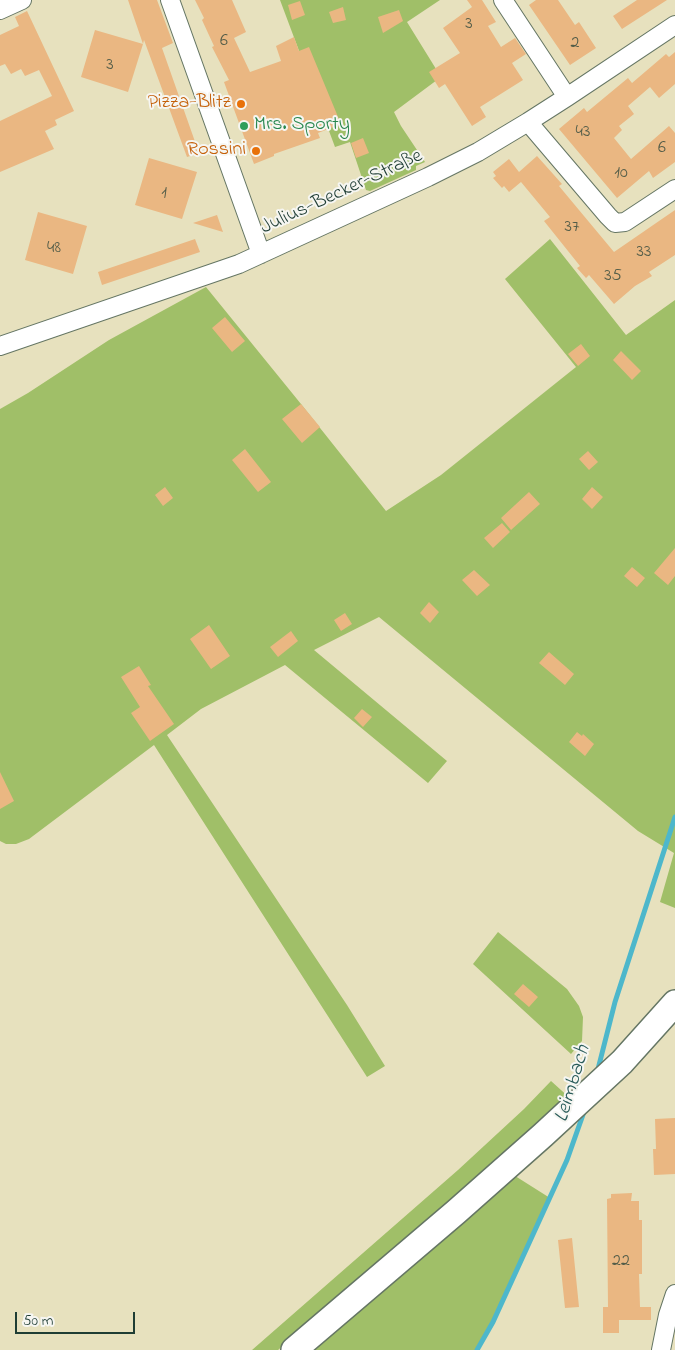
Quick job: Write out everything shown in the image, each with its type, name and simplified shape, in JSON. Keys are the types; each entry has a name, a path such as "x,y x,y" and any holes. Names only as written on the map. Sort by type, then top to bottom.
{"main road":[{"path":"294,1350 544,1135 622,1062 675,1003"}],"street":[{"path":"0,10 22,0"},
{"path":"170,0 261,254"},
{"path":"503,0 567,98"},
{"name":"Julius-Becker-Straße","path":"0,346 239,264 458,162 567,98 675,25"},
{"path":"528,122 615,223 625,222 675,189"},
{"path":"661,1350 675,1294"}],"green space":[{"path":"280,0 440,0 407,22 441,77 394,112 425,162 416,166 416,170 370,191 366,190 350,142 335,147"},
{"path":"550,239 626,335 675,300 675,908 660,902 674,853 638,831 379,617 314,650 447,761 428,783 285,665 201,709 167,735 347,1005 385,1066 367,1077 154,745 29,839 16,844 6,844 0,841 0,409 109,340 206,287 386,511 441,475 576,367 505,279"},
{"path":"498,932 567,989 579,1006 583,1017 582,1041 571,1054 473,964"},
{"path":"551,1081 571,1099 278,1350 252,1350 458,1170 524,1109"},
{"path":"512,1174 550,1198 493,1322 477,1350 305,1350"}],"building":[{"path":"128,0 157,0 173,43 162,48 199,153 187,157"},
{"path":"195,0 232,0 246,32 234,38 250,72 281,61 276,46 294,37 299,51 309,47 341,124 318,133 320,138 274,154 274,156 254,164 224,82 229,80 212,47 214,46 202,20 204,18"},
{"path":"467,0 482,0 496,22 488,26 501,47 515,38 526,54 512,63 523,80 480,107 486,117 472,126 445,84 439,88 429,72 460,53 443,28 472,7"},
{"path":"536,0 558,0 575,25 579,22 596,48 570,65 529,5"},
{"path":"637,0 667,0 622,29 613,16"},
{"path":"300,1 305,15 292,20 288,5"},
{"path":"343,7 346,20 333,23 329,12"},
{"path":"399,10 403,21 383,33 378,17"},
{"path":"27,11 74,111 55,120 57,125 45,131 54,149 0,172 0,121 52,96 39,70 25,76 21,69 11,74 5,64 0,66 0,35 19,26 15,17"},
{"path":"95,30 143,44 128,92 81,77"},
{"path":"675,52 675,84 659,98 650,87 628,106 634,114 619,126 622,130 614,138 631,159 669,126 675,133 675,162 653,178 649,171 617,198 559,129 584,108 587,112 628,78 632,83 666,54 669,57"},
{"path":"363,138 369,153 356,158 351,143"},
{"path":"537,156 562,184 559,186 614,252 675,210 675,255 649,272 652,276 635,286 614,304 589,275 586,278 577,268 580,266 544,221 550,217 521,182 509,192 504,186 502,188 493,178 496,176 493,172 509,159 519,172"},
{"path":"149,158 197,172 182,219 135,205"},
{"path":"38,212 87,226 73,274 25,260"},
{"path":"217,215 223,232 193,223"},
{"path":"195,239 200,252 102,285 98,272"},
{"path":"225,317 245,341 232,352 212,328"},
{"path":"581,344 590,356 578,366 568,354"},
{"path":"621,351 641,371 632,380 613,360"},
{"path":"301,404 320,427 302,443 282,419"},
{"path":"245,449 271,482 258,492 232,460"},
{"path":"588,451 598,462 589,470 579,459"},
{"path":"165,487 173,498 163,506 155,495"},
{"path":"592,487 603,497 592,509 582,499"},
{"path":"529,492 540,504 511,530 501,518"},
{"path":"502,523 510,532 493,548 484,538"},
{"path":"675,548 675,576 668,585 654,573"},
{"path":"632,567 645,578 637,587 624,576"},
{"path":"474,570 490,585 477,596 462,580"},
{"path":"429,602 439,612 430,623 420,613"},
{"path":"345,613 352,624 341,631 334,620"},
{"path":"209,625 230,656 211,669 190,639"},
{"path":"291,631 298,641 278,657 270,647"},
{"path":"549,652 574,674 565,685 539,663"},
{"path":"139,666 151,685 148,686 174,724 150,741 131,713 140,707 121,677"},
{"path":"362,709 372,717 363,727 354,718"},
{"path":"577,732 582,736 583,734 594,744 585,756 569,742"},
{"path":"0,772 14,801 0,809"},
{"path":"523,984 538,997 529,1007 514,994"},
{"path":"675,1118 675,1174 654,1175 653,1149 656,1149 655,1119"},
{"path":"632,1193 631,1201 639,1201 639,1220 642,1220 642,1274 639,1274 640,1307 651,1307 651,1320 619,1320 619,1333 603,1333 603,1307 608,1307 607,1199 611,1198 611,1194"},
{"path":"572,1238 579,1307 565,1308 558,1240"}],"waterway":[{"name":"Leimbach","path":"597,1073 615,1002 675,817"},
{"name":"Leimbach","path":"477,1350 493,1322 567,1160 585,1109"}],"place":[{"name":"Pizza-Blitz","path":"241,104"},
{"name":"Mrs. Sporty","path":"244,126"},
{"name":"Rossini","path":"256,151"}]}
